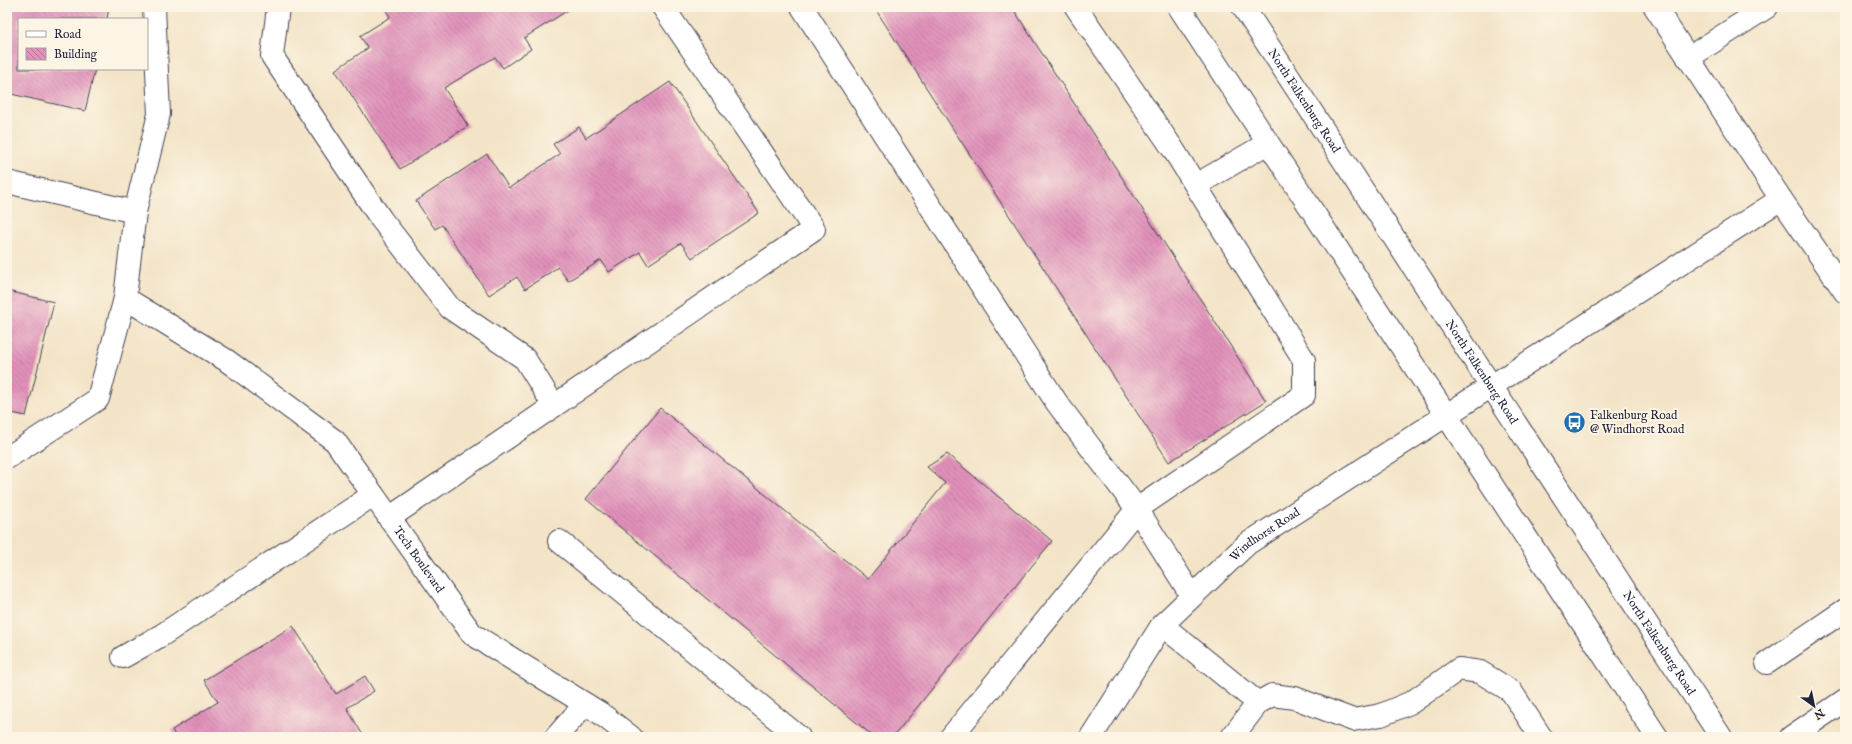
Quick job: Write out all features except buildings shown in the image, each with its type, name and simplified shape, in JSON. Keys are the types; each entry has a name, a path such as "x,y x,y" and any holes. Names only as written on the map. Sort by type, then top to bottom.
{"street":[{"path":"7,458 98,399 125,298 135,212 159,114 154,7"},
{"path":"278,7 272,56 381,219 450,308 525,359 554,406"},
{"path":"389,518 814,229 663,7"},
{"path":"802,7 1057,403 1137,509 1192,596"},
{"path":"951,737 1137,509 1304,395 1304,360 1173,149 1076,7"},
{"path":"1179,7 1657,737"},
{"name":"North Falkenburg Road","path":"1243,7 1722,737"},
{"path":"1654,7 1781,199 1845,292"},
{"path":"1688,58 1756,10"},
{"path":"1196,185 1268,142"},
{"path":"7,182 135,212"},
{"name":"Windhorst Road","path":"1091,737 1162,625 1247,544 1447,415 1492,388 1781,199"},
{"name":"Tech Boulevard","path":"125,298 226,360 335,441 472,634 585,704 631,737"},
{"path":"123,657 168,630 373,495"},
{"path":"559,541 799,737"},
{"path":"1767,663 1845,610"},
{"path":"1162,625 1258,703"},
{"path":"1232,737 1258,703 1272,694 1295,698 1353,720 1381,715 1412,702 1459,669 1480,672 1511,691 1541,737"},
{"path":"1791,737 1845,700"},
{"path":"556,737 585,704"}],"place":[{"name":"Falkenburg Road @ Windhorst Road","path":"1575,422"}]}
